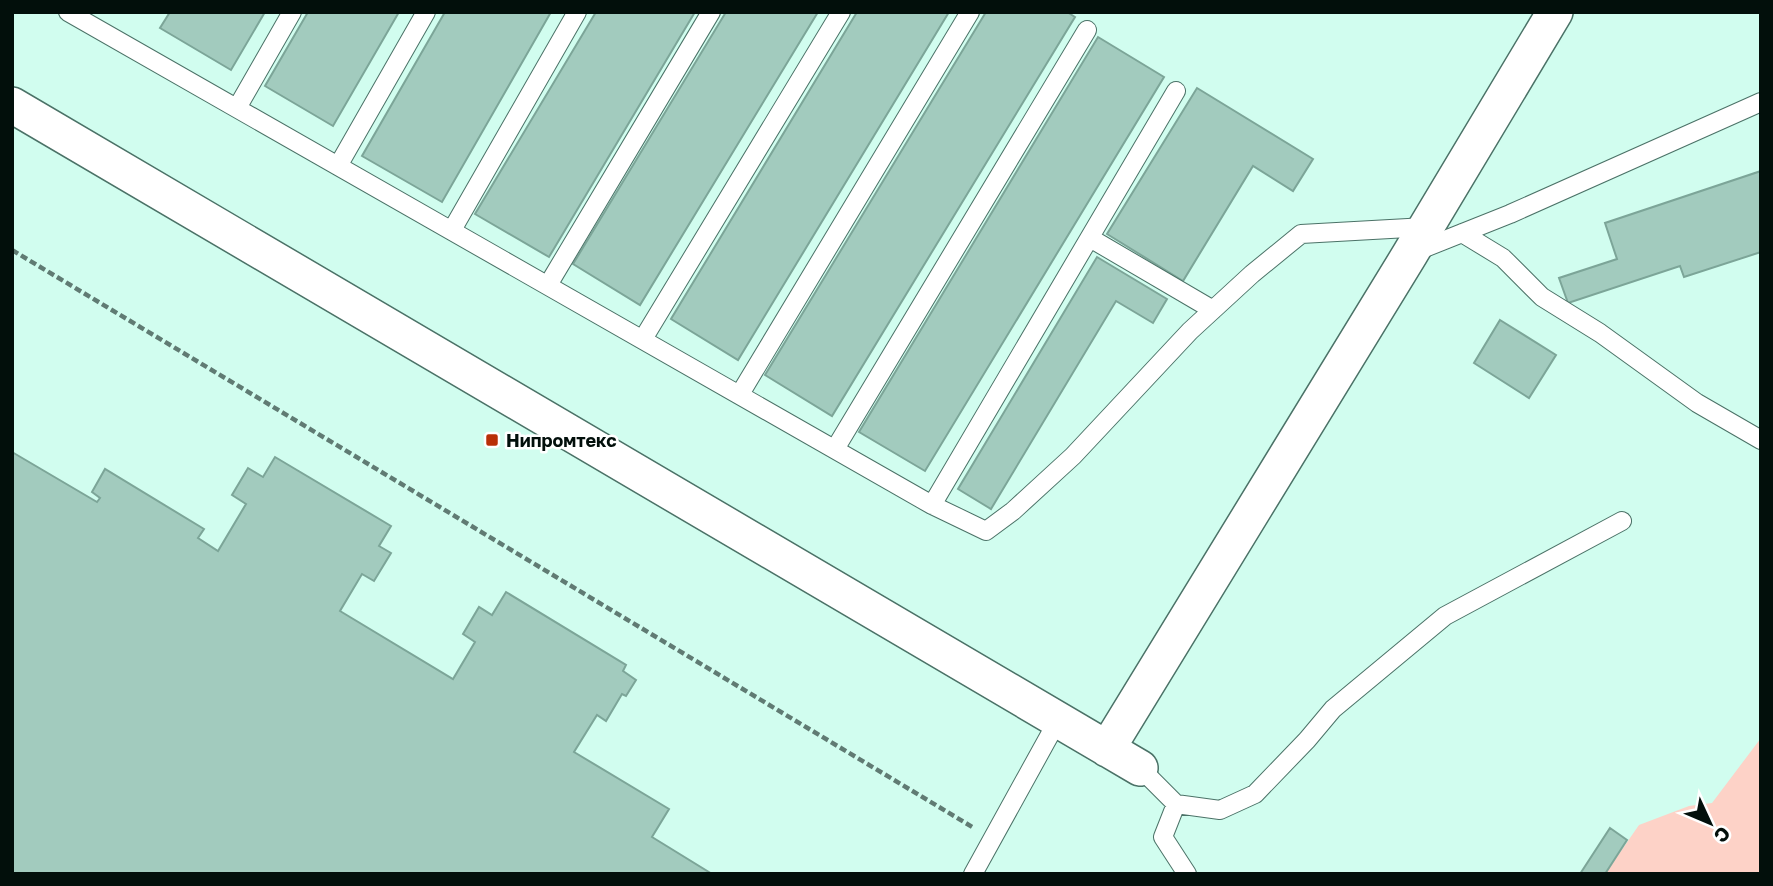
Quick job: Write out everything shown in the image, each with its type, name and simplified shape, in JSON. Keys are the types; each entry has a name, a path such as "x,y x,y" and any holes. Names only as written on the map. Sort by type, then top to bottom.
{"street":[{"path":"1107,748 1555,12"},
{"path":"12,105 1140,768"}],"lane":[{"path":"237,108 292,12"},
{"path":"338,166 426,12"},
{"path":"452,230 577,12"},
{"path":"548,285 711,12"},
{"path":"643,339 841,12"},
{"path":"740,394 970,12"},
{"path":"80,15 237,108 932,505 986,531 1013,511 1073,456 1190,331 1252,274 1301,234 1418,240 1462,233 1761,102"},
{"path":"835,449 1087,30"},
{"path":"932,505 1176,91"},
{"path":"1462,233 1503,258 1542,297 1600,333 1697,403 1761,440"},
{"path":"1090,238 1213,310"},
{"path":"1140,768 1176,804 1220,810 1255,794 1333,709 1445,616 1622,521"},
{"path":"973,874 1058,720"},
{"path":"1176,804 1163,837 1186,874"}],"path":[{"path":"12,250 992,839"}],"shaded area":[{"path":"1761,738 1761,874 1605,874 1639,825 1689,806 1712,803"}],"building":[{"path":"170,12 265,12 231,70 160,28"},
{"path":"308,12 399,12 333,126 265,86"},
{"path":"445,12 551,12 442,202 362,156"},
{"path":"596,12 695,12 549,257 475,214"},
{"path":"726,12 818,12 640,305 573,264"},
{"path":"857,12 949,12 738,360 671,319"},
{"path":"986,12 1067,12 1075,17 832,416 765,375"},
{"path":"1098,37 1164,77 925,471 859,432"},
{"path":"1197,88 1313,159 1293,191 1253,166 1183,281 1107,234"},
{"path":"1761,171 1761,252 1684,277 1680,266 1568,303 1559,278 1617,259 1605,223"},
{"path":"1097,257 1167,299 1153,323 1116,301 991,509 958,489"},
{"path":"1500,320 1556,355 1529,398 1474,363"},
{"path":"12,452 97,502 100,498 92,492 105,469 204,529 198,538 218,551 246,504 232,495 248,468 263,477 275,457 391,526 379,546 391,553 374,581 362,574 340,611 453,679 475,642 463,634 479,607 492,615 506,592 626,665 623,671 636,680 626,696 622,694 606,721 597,715 574,752 669,809 652,837 712,874 12,874"},
{"path":"1610,828 1627,840 1605,874 1580,874"}],"place":[{"name":"Нипромтекс","path":"492,440"}]}
